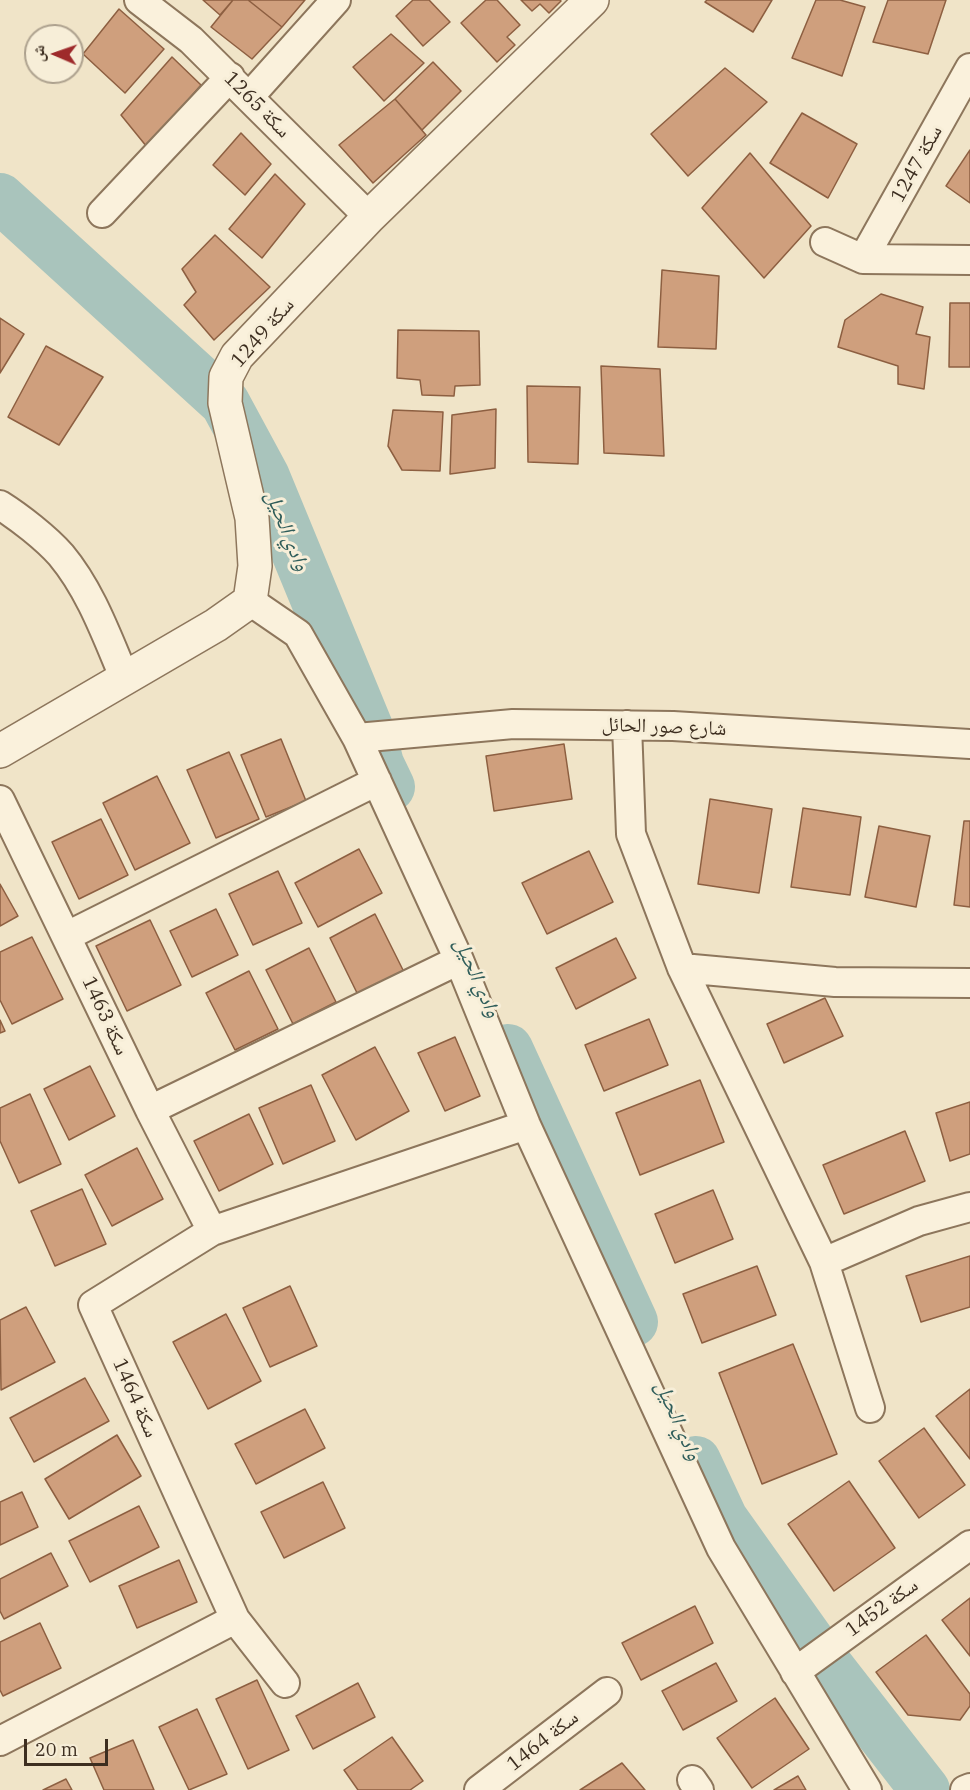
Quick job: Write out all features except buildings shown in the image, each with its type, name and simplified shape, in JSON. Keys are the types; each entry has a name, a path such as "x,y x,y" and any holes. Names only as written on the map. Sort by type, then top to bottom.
{"street":[{"name":"سكة 1265","path":"139,0 191,40 369,217"},
{"path":"102,213 336,0"},
{"name":"سكة 1249","path":"250,601 255,566 252,518 225,403 226,377 237,356 369,217 592,0"},
{"name":"سكة 1247","path":"863,259 970,68"},
{"path":"825,242 863,259 970,260"},
{"path":"0,505 15,514 60,555 92,602 125,679"},
{"path":"0,751 216,625 250,601 298,634 357,738 377,781 459,960 526,1125 721,1548 867,1790"},
{"name":"شارع صور الحائل","path":"357,738 513,724 627,725 970,744"},
{"path":"627,725 631,834 682,968 824,1262 870,1408"},
{"path":"67,936 377,781"},
{"name":"سكة 1463","path":"0,800 150,1110 212,1231"},
{"path":"150,1110 459,960"},
{"path":"682,968 835,982 970,983"},
{"path":"212,1231 526,1125"},
{"path":"824,1262 919,1221 970,1207"},
{"name":"سكة 1464","path":"212,1231 93,1305 235,1619 285,1683"},
{"name":"سكة 1452","path":"795,1672 970,1545"},
{"path":"0,1740 235,1619"},
{"name":"سكة 1464","path":"479,1790 607,1692"},
{"path":"965,1790 970,1788"}],"waterway":[{"name":"وادي الحيل","path":"0,198 225,403 265,477 372,737 379,764 390,787"},
{"name":"وادي الحيل","path":"508,1049 633,1322"},
{"name":"وادي الحيل","path":"696,1461 723,1519 819,1654 925,1790"}]}
